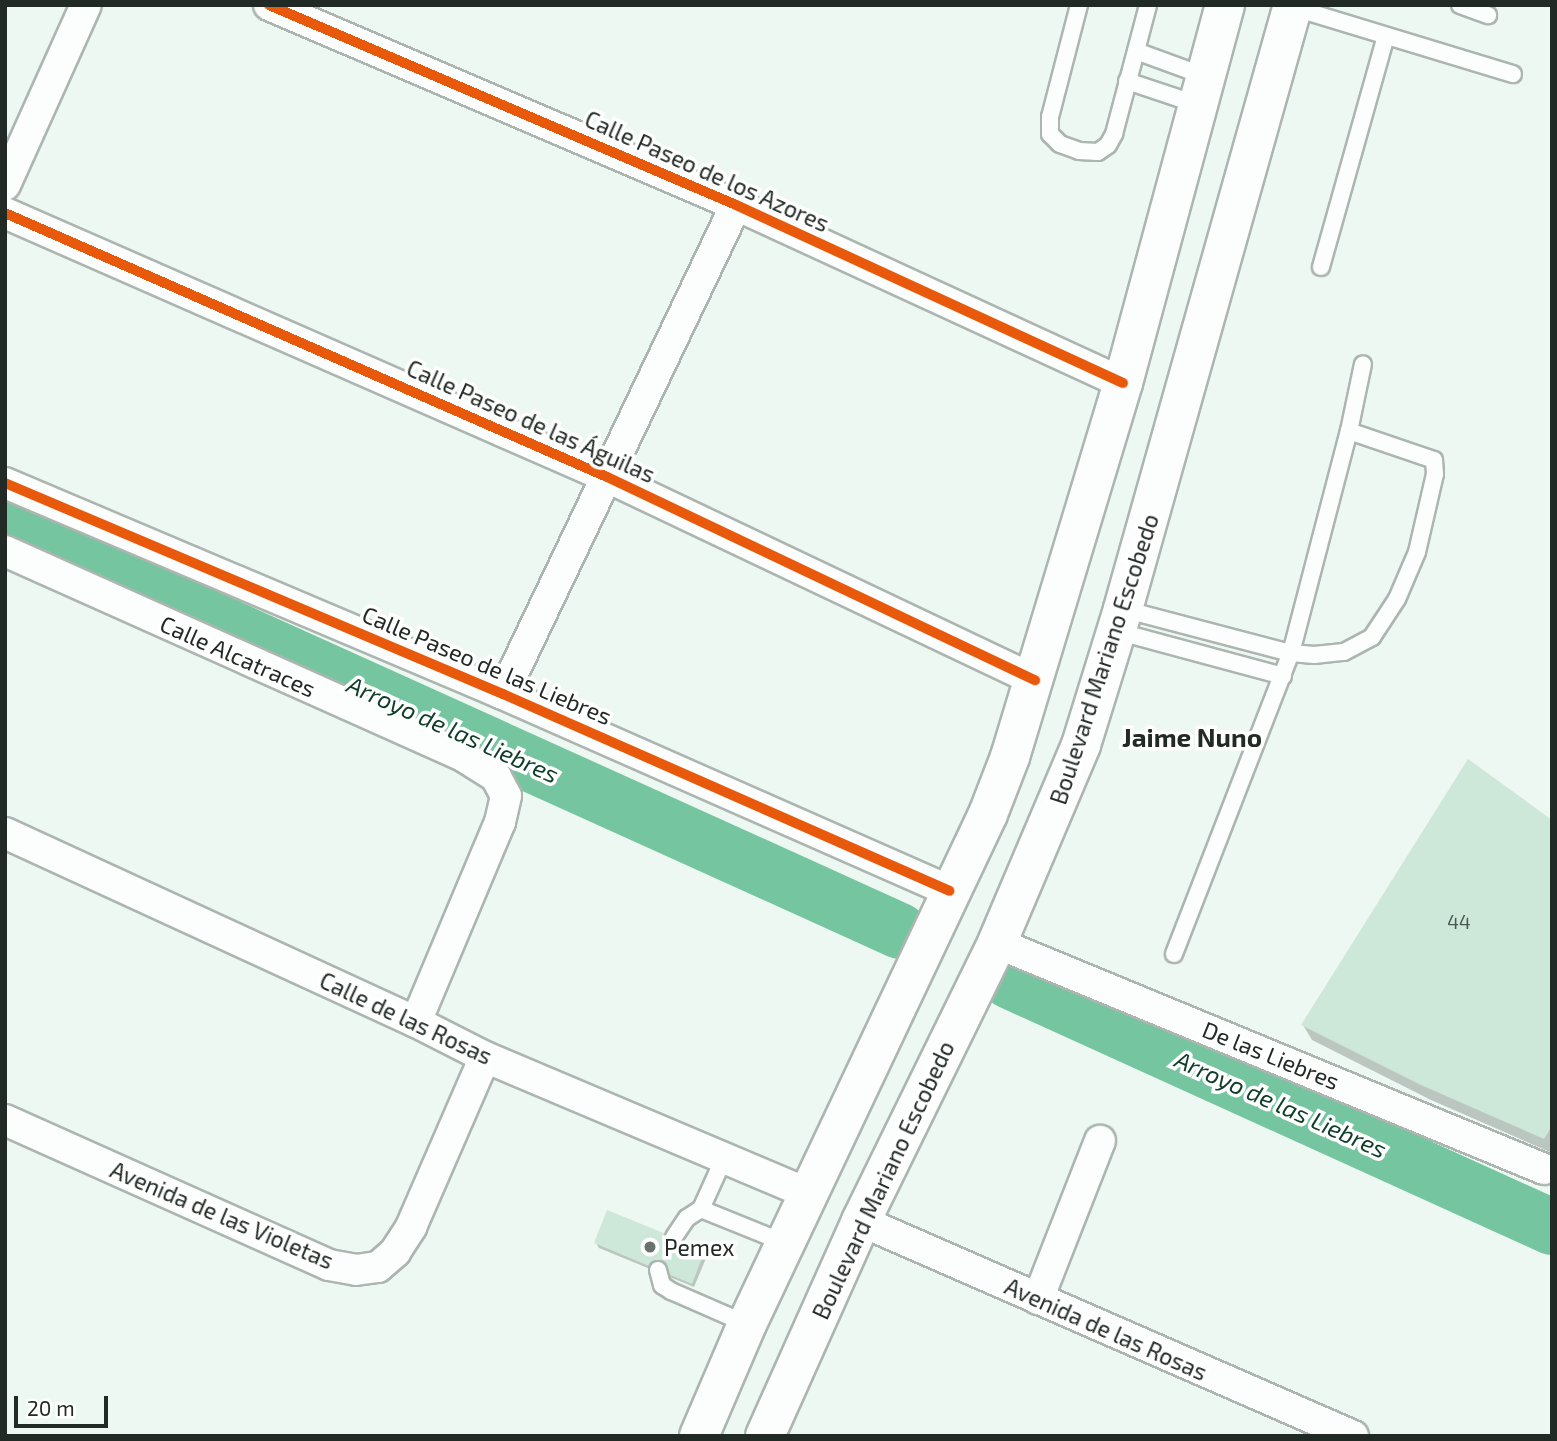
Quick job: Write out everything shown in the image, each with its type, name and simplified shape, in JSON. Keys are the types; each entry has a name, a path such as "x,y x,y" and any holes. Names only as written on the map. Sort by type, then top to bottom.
{"main road":[{"path":"699,1436 747,1324 988,814 1035,680 1123,383 1225,5"},
{"name":"Boulevard Mariano Escobedo","path":"765,1436 860,1222 998,943 1082,745 1120,620 1292,6"}],"street":[{"path":"5,185 86,5"},
{"name":"Calle Paseo de los Azores","path":"270,5 736,205 1123,383"},
{"path":"503,694 736,205"},
{"name":"Calle Paseo de las Águilas","path":"5,213 607,477 1035,680"},
{"name":"Calle Paseo de las Liebres","path":"5,484 503,694 950,891"},
{"name":"Calle Alcatraces","path":"5,551 463,756 496,777 506,796 500,822 416,1022"},
{"name":"Calle de las Rosas","path":"5,834 416,1022 485,1057 810,1194"},
{"name":"De las Liebres","path":"998,943 1544,1169"},
{"name":"Avenida de las Violetas","path":"5,1119 329,1265 356,1270 378,1267 395,1252 411,1227 485,1057"},
{"path":"1038,1299 1100,1141"},
{"name":"Avenida de las Rosas","path":"860,1222 1038,1299 1298,1426 1353,1436"}],"lane":[{"path":"1079,5 1050,117 1050,134 1060,144 1098,152 1108,145 1114,134 1148,5"},
{"path":"1460,5 1488,15"},
{"path":"1292,6 1513,74"},
{"path":"1321,267 1386,36"},
{"path":"1136,51 1200,90"},
{"path":"1127,81 1200,90"},
{"path":"1174,954 1292,653 1349,431 1363,363"},
{"path":"1120,620 1314,655 1344,652 1372,637 1397,599 1417,552 1435,474 1434,460 1349,431"},
{"path":"1120,620 1283,676"},
{"path":"674,1237 687,1218 701,1209 724,1158"},
{"path":"701,1209 785,1243"},
{"path":"659,1270 663,1285 671,1291 747,1324"}],"building":[{"path":"1468,759 1552,820 1552,1126 1544,1139 1421,1085 1301,1025"},
{"name":"Pemex","path":"607,1210 705,1250 692,1284 594,1243"}],"waterway":[{"name":"Arroyo de las Liebres","path":"5,526 900,931"},
{"name":"Arroyo de las Liebres","path":"1010,981 1552,1227"}],"cycle path":[{"path":"269,5 736,205 1123,383"},
{"path":"5,213 607,477 1035,680"},
{"path":"5,483 503,694 950,891"}],"place":[{"name":"Pemex","path":"650,1247"}],"district":[{"name":"Jaime Nuno","path":"1192,737"}]}
